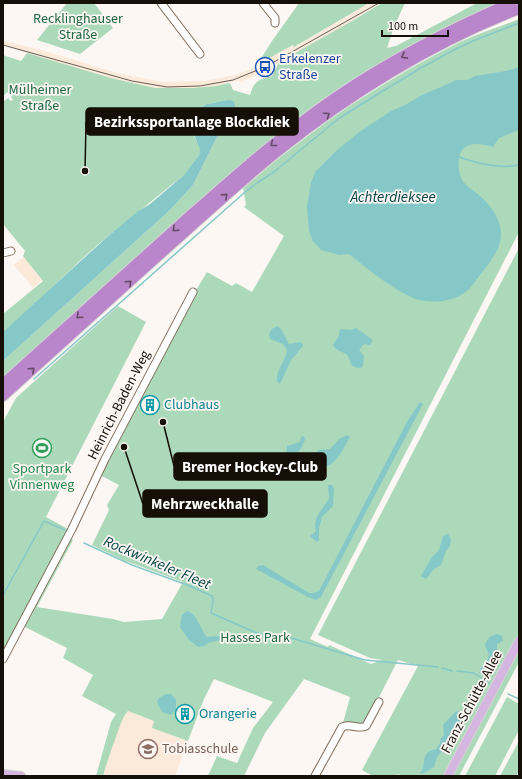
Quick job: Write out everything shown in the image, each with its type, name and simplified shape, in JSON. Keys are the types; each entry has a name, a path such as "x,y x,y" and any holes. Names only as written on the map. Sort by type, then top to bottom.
{"highway":[{"path":"3,384 218,191 302,122 336,98 393,62 467,23 511,3"},
{"path":"3,396 231,191 278,151 342,104 394,71 465,33 519,9"}],"main road":[{"name":"Franz-Schütte-Allee","path":"448,776 519,641"},
{"path":"3,774 21,776"}],"street":[{"path":"161,3 200,54"},
{"path":"263,3 275,18 275,23"},
{"path":"3,253 11,251"},
{"name":"Heinrich-Baden-Weg","path":"3,659 72,528 105,459 193,292"},
{"path":"315,776 342,727 346,725 363,728 366,726 379,702"}],"shaded area":[{"path":"369,3 382,3 257,75 240,82 239,80 215,86 194,88 155,88 111,78 3,46 3,41 38,49 117,73 163,82 205,81 236,75 264,64 264,61 293,45 295,47"},
{"path":"24,257 42,280 33,288 14,265"},
{"name":"Tobiasschule","path":"128,711 155,721 152,728 188,741 175,776 103,776 122,718"}],"green space":[{"name":"Recklinghauser Straße","path":"67,3 94,3 113,28 80,54 37,40"},
{"path":"299,3 369,3 294,47 293,45 264,61 262,57"},
{"name":"Mülheimer Straße","path":"382,3 405,3 394,27 387,48 396,46 477,3 496,3 429,36 382,62 348,82 312,107 234,170 3,377 3,361 169,211 193,185 222,127 228,116 233,111 228,100 207,104 202,107 193,117 192,122 192,131 200,150 196,159 186,173 95,247 3,332 3,314 43,281 23,256 25,251 3,224 3,102 8,98 11,101 13,100 11,97 14,94 10,90 3,96 3,55 21,61 27,53 111,78 155,88 194,88 230,83 233,90 250,95 257,82 272,76 279,62"},
{"name":"Hasses Park","path":"519,19 519,232 310,639 328,647 329,645 371,664 382,660 370,658 318,635 519,248 519,637 446,776 401,776 398,774 397,776 373,776 362,770 418,666 398,660 365,725 343,723 350,697 304,679 265,733 244,776 208,776 217,756 237,763 253,728 273,702 214,679 204,699 188,741 152,728 154,721 128,711 121,723 103,776 96,776 111,722 116,714 82,696 93,675 63,658 67,648 23,626 69,537 73,540 37,607 124,622 162,619 183,582 123,560 92,545 109,510 107,505 119,485 100,475 183,312 207,272 232,286 236,283 252,292 284,236 244,207 246,205 243,188 279,158 332,118 394,78 460,42"},
{"path":"118,306 146,322 46,517 68,529 6,649 3,647 3,422 16,398"},
{"path":"519,645 519,662 459,776 450,776"},
{"path":"507,697 519,704 519,730 495,776 465,776"},
{"path":"519,741 519,771 516,776 500,776"}],"water":[{"name":"Achterdieksee","path":"519,67 519,130 499,138 493,147 477,144 467,146 463,149 459,159 459,170 462,180 484,199 500,224 501,230 499,246 494,256 467,291 447,300 431,302 416,299 401,292 386,282 349,254 339,255 321,250 313,241 309,231 307,206 311,183 315,172 336,151 358,133 391,111 422,95 457,80 467,80 475,76 506,71"},
{"path":"228,100 234,101 235,106 233,111 228,116 222,127 193,185 169,211 3,361 3,332 107,237 137,212 150,204 184,175 199,155 200,149 191,125 198,109 207,104"},
{"path":"277,326 281,329 289,344 300,342 303,344 291,360 280,384 277,381 277,377 287,350 283,344 270,339 269,334 272,329"},
{"path":"356,328 373,340 370,345 364,344 359,350 364,356 363,366 361,368 352,365 346,354 337,350 333,345 339,336 340,329 351,330"},
{"path":"420,402 423,404 321,597 316,600 308,597 256,569 258,566 263,565 309,593 319,591 407,422"},
{"path":"347,435 350,437 334,462 323,466 317,464 311,458 318,450 330,449 339,439"},
{"path":"304,436 305,440 301,448 289,461 286,457 287,446 300,442 301,437"},
{"path":"328,485 332,485 334,489 333,506 322,517 319,528 319,540 317,542 310,536 316,531 315,526 317,518 329,498"},
{"path":"448,534 451,539 450,546 446,551 441,565 434,569 426,579 421,576 432,557 439,550 443,536"},
{"path":"187,611 194,615 207,637 229,635 229,638 198,647 189,640 180,627 182,615"},
{"path":"497,634 502,636 503,641 497,644 497,650 491,665 485,673 481,674 479,673 489,655 485,645 491,637"},
{"path":"166,694 171,694 176,700 176,710 171,715 162,712 157,702 159,698"},
{"path":"456,711 460,712 462,720 450,733 449,743 437,757 434,767 422,774 420,773 422,771 427,753 436,749 441,741 440,739 444,735 443,725"}],"waterway":[{"path":"34,379 244,193 274,172 338,119 419,69 454,50 519,23"},
{"path":"459,157 489,165 519,165"},
{"name":"Rockwinkeler Fleet","path":"3,595 44,521 65,530"},
{"name":"Rockwinkeler Fleet","path":"84,543 132,565 190,586 212,596 211,613 257,633 288,637 365,660 438,667"},
{"name":"Rockwinkeler Fleet","path":"442,668 452,671"},
{"name":"Rockwinkeler Fleet","path":"457,671 474,673 490,684"},
{"name":"Rockwinkeler Fleet","path":"508,694 519,699"}],"tram line":[{"path":"3,45 132,81 167,87 200,86 233,80 265,67 379,3"}],"place":[{"name":"Erkelenzer Straße","path":"265,67"},
{"name":"Bezirkssportanlage Blockdiek","path":"85,171"},
{"name":"Clubhaus","path":"150,405"},
{"name":"Bremer Hockey-Club","path":"163,422"},
{"name":"Mehrzweckhalle","path":"124,447"},
{"name":"Sportpark Vinnenweg","path":"42,448"},
{"name":"Orangerie","path":"185,714"},
{"name":"Tobiasschule","path":"148,749"}]}
